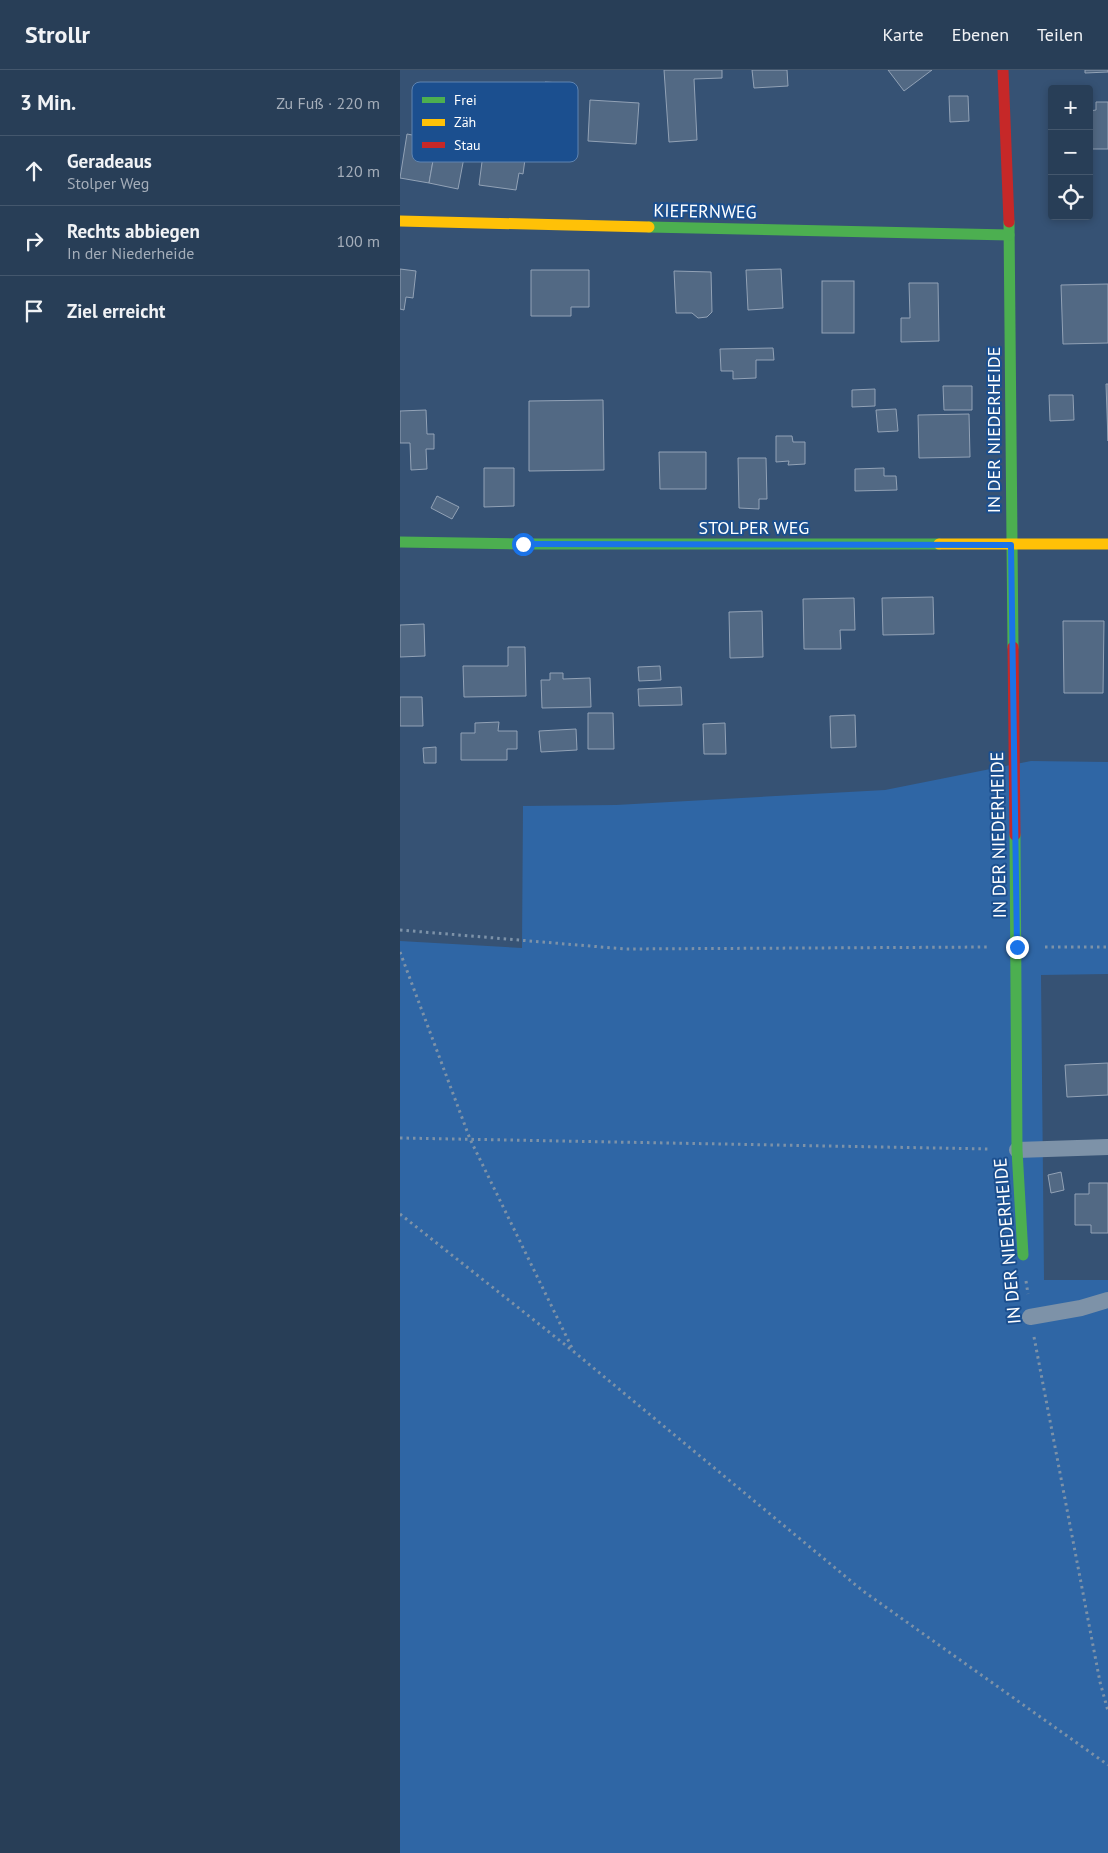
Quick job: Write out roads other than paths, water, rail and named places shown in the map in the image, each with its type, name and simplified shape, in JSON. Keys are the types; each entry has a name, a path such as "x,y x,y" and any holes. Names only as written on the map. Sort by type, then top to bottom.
{"street":[{"name":"IN DER NIEDERHEIDE","path":"1003,70 1009,236 1017,947 1016,1150 1023,1255"},
{"name":"KIEFERNWEG","path":"400,221 1009,236"},
{"name":"STOLPER WEG","path":"400,542 533,544 1108,544"}],"lane":[{"path":"1016,1150 1108,1147"},
{"path":"1030,1317 1081,1308 1108,1300"}]}
